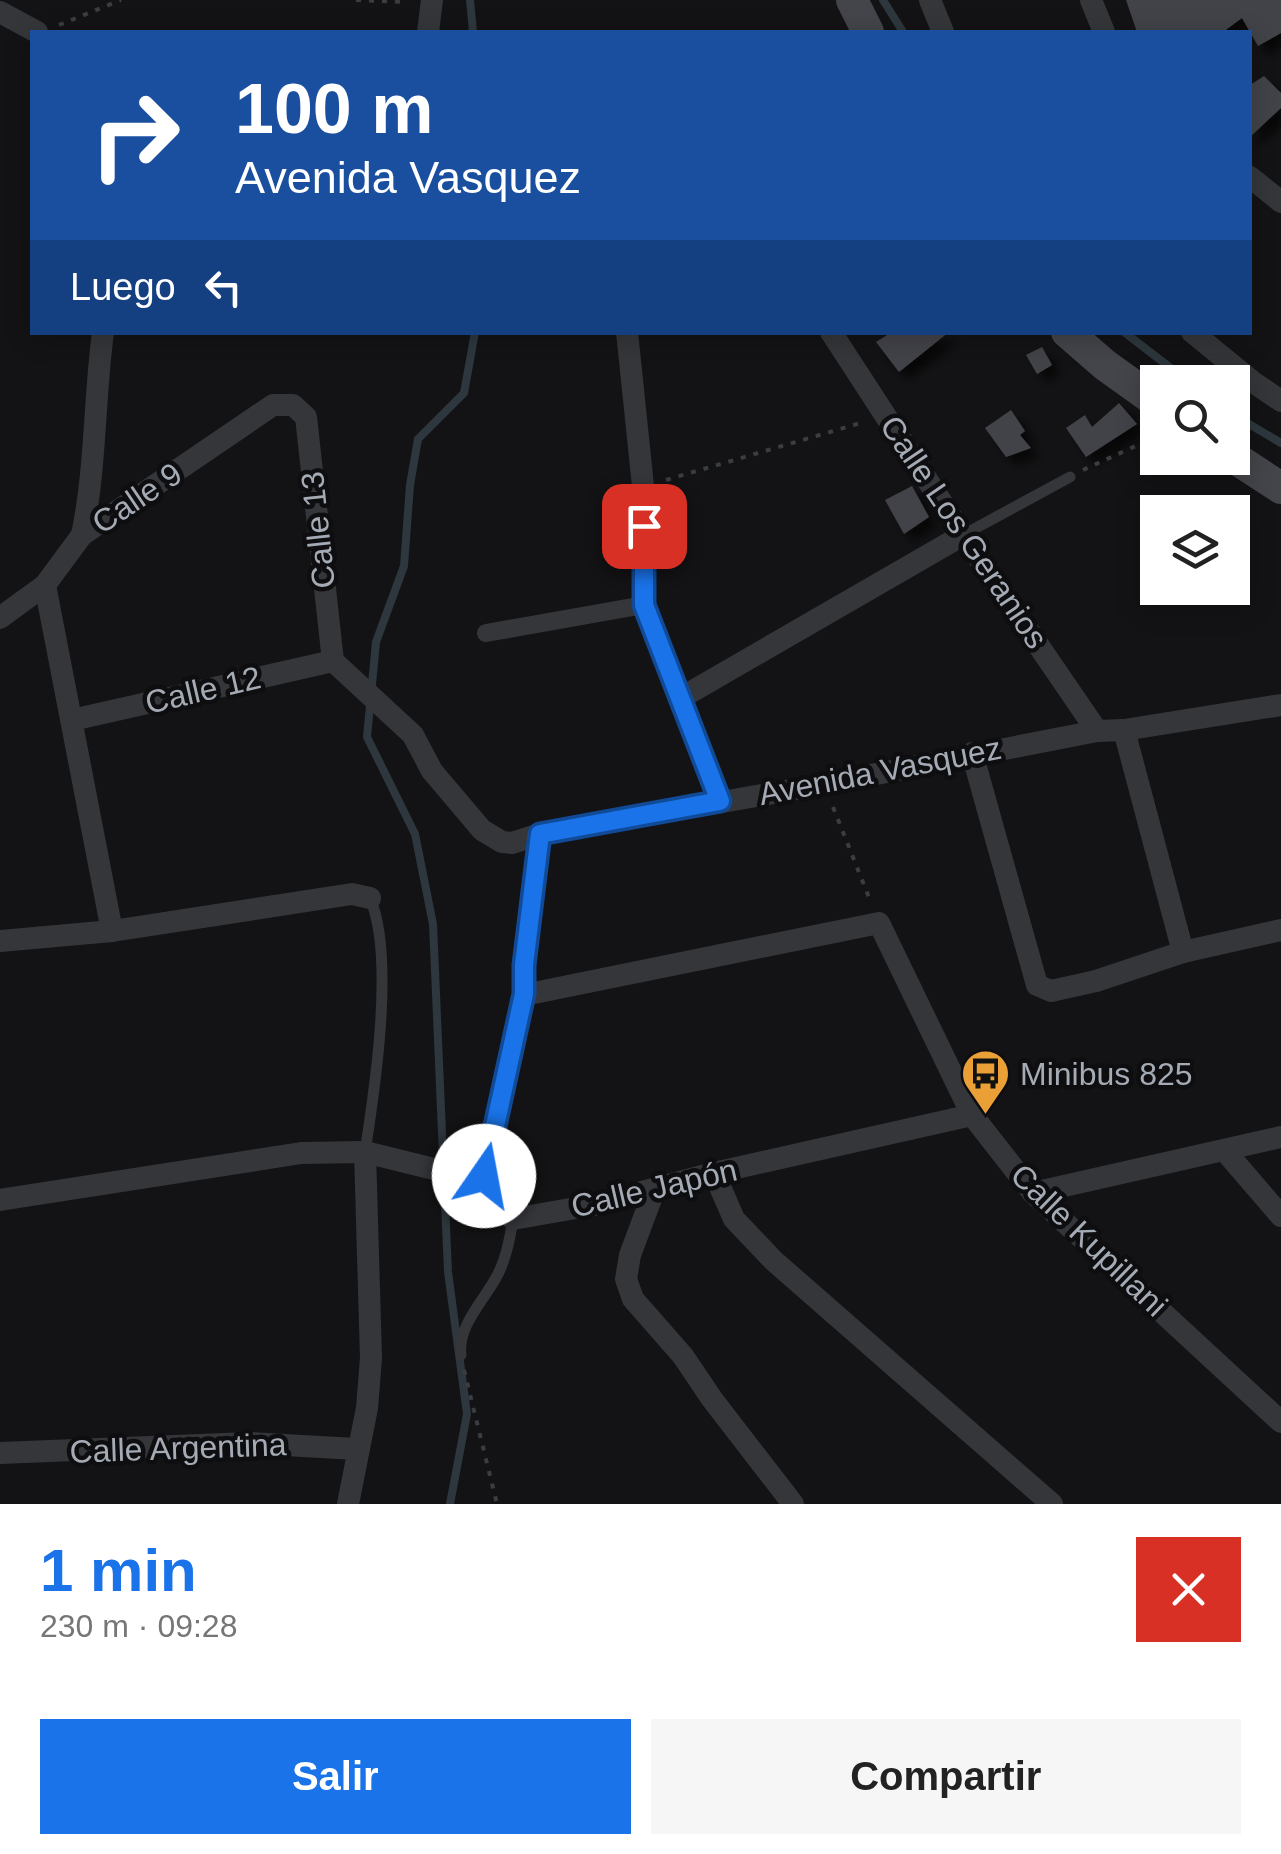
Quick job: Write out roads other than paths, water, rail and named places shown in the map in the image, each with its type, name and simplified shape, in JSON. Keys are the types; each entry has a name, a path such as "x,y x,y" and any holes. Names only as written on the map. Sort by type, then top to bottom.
{"main road":[{"path":"852,0 867,30"},
{"path":"1070,335 1140,389"},
{"path":"1250,468 1281,488"}],"street":[{"path":"930,0 943,30"},
{"path":"1091,0 1103,30"},
{"path":"428,30 432,1"},
{"path":"0,12 32,30"},
{"path":"1252,179 1281,202"},
{"path":"82,535 91,490 103,335"},
{"path":"626,335 643,486 644,605 720,801"},
{"name":"Calle Los Geranios","path":"833,335 1098,731"},
{"path":"1196,335 1281,401"},
{"name":"Calle 9","path":"0,618 44,585 82,535 273,405 293,405"},
{"name":"Calle 13","path":"293,405 306,417 333,661"},
{"path":"680,700 963,534"},
{"path":"44,585 112,931"},
{"path":"486,632 644,605"},
{"name":"Calle 12","path":"72,720 333,661"},
{"name":"Avenida Vasquez","path":"333,661 412,735 432,771 482,830 502,842 512,843 540,834 824,784 972,753 1281,705"},
{"path":"1124,730 1183,952"},
{"path":"972,753 1036,985 1051,991 1096,981 1183,952 1281,930"},
{"path":"513,1219 490,1194 484,1176 524,994 540,834"},
{"path":"0,942 112,931 352,894 370,898"},
{"name":"Calle Kupillani","path":"524,994 878,923 972,1115 1033,1194 1281,1422"},
{"name":"Calle Japón","path":"513,1219 593,1205 714,1173 972,1115"},
{"path":"1033,1194 1281,1137"},
{"path":"1225,1152 1281,1216"},
{"path":"0,1200 301,1153 372,1154 458,1175 484,1176"},
{"path":"348,1504 367,1408 371,1358 372,1154"},
{"path":"714,1173 734,1219 774,1260 1052,1504"},
{"path":"654,1190 630,1255 626,1280 633,1299 683,1356 793,1504"},
{"name":"Calle Argentina","path":"0,1454 250,1443 356,1449"}],"lane":[{"path":"963,534 1070,476"},
{"path":"370,898 382,942 372,1154"},
{"path":"461,1356 459,1343 465,1326 484,1302 500,1268 513,1219"}],"waterway":[{"path":"470,0 473,30"},
{"path":"883,0 902,30"},
{"path":"450,1504 467,1414 448,1272 433,924 415,834 367,737 376,642 404,566 418,439 464,393 474,335"},
{"path":"1128,335 1167,365"},
{"path":"1250,425 1281,443"}],"place":[{"name":"Minibus 825","path":"985,1116"}]}
